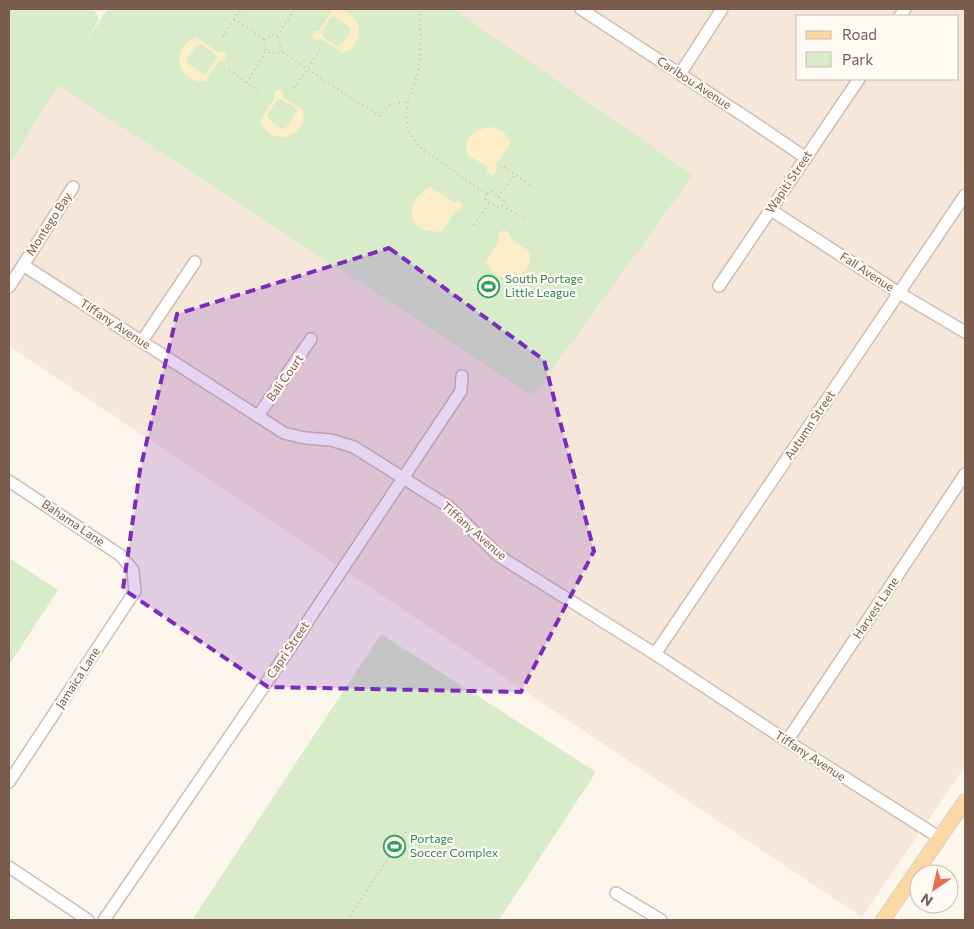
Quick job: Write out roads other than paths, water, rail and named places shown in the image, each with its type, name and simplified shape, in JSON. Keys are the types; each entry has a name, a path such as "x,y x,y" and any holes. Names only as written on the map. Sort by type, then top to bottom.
{"main road":[{"path":"883,920 965,801"}],"street":[{"name":"Caribou Avenue","path":"581,9 806,158"},
{"path":"680,74 722,9"},
{"name":"Wapiti Street","path":"720,286 857,80"},
{"name":"Montego Bay","path":"9,287 73,187"},
{"name":"Autumn Street","path":"655,654 965,195"},
{"name":"Fall Avenue","path":"771,210 899,293 965,332"},
{"path":"142,341 195,262"},
{"name":"Tiffany Avenue","path":"23,265 284,433 305,438 331,440 354,448 449,507 499,556 940,838"},
{"name":"Bali Court","path":"258,416 311,339"},
{"name":"Capri Street","path":"104,920 288,651 460,391 462,376"},
{"name":"Harvest Lane","path":"786,741 965,474"},
{"name":"Bahama Lane","path":"9,481 120,555 133,570"},
{"name":"Jamaica Lane","path":"9,782 135,591 133,570"},
{"path":"9,867 88,920"},
{"path":"616,893 661,920"}],"place":[{"name":"South Portage Little League","path":"489,286"},
{"name":"Portage Soccer Complex","path":"394,846"}]}
